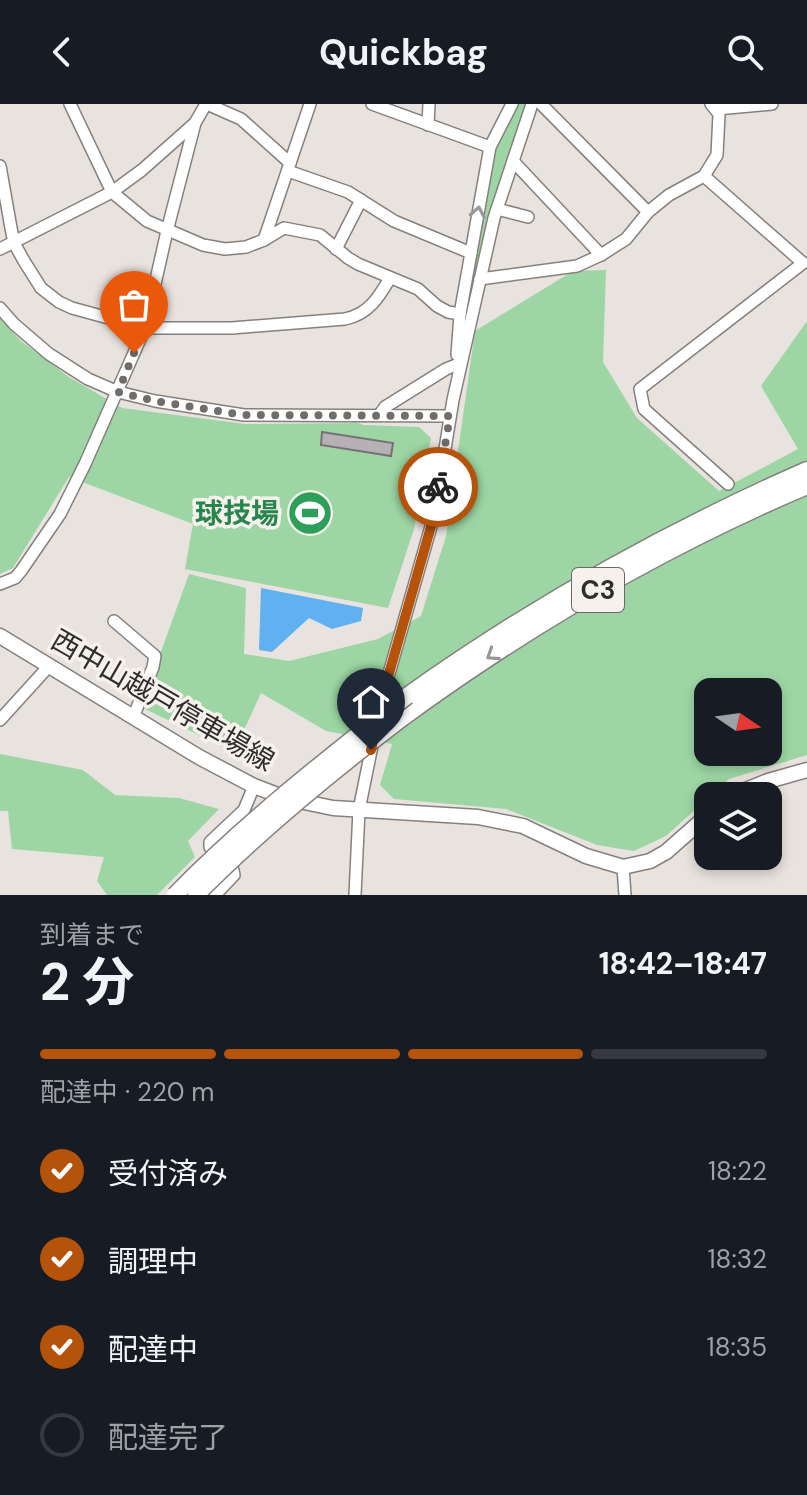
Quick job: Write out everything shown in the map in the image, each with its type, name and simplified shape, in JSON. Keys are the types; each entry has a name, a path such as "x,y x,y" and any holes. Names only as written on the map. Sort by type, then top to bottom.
{"highway":[{"name":"C3","path":"175,895 293,786 407,696 486,642 577,586 677,531 807,470"},
{"name":"C3","path":"196,895 300,798 472,668 564,609 684,543 807,486"}],"main road":[{"name":"西中山越戸停車場線","path":"0,636 199,757 254,786 285,798 359,810 478,817 523,826 586,856 623,867"},
{"path":"766,782 807,770"},
{"path":"623,867 650,861 666,852 694,827"}],"street":[{"path":"70,104 112,192 137,215 203,245 225,249 246,247 287,227 320,235 358,264 418,289 437,306 460,314"},
{"path":"0,584 15,578 21,571 60,514 118,392 145,328 195,123 206,104 241,119 289,167 348,192 399,223 471,253"},
{"path":"264,240 310,104"},
{"path":"372,104 490,147"},
{"path":"428,125 429,104"},
{"path":"453,400 460,314 490,147 512,104"},
{"path":"355,895 359,810 384,691 434,516 453,400 497,209 532,104"},
{"path":"541,104 648,212"},
{"path":"714,106 772,104"},
{"path":"480,279 577,266 626,239 648,212 669,195 704,176 717,155 720,122 714,106"},
{"path":"0,249 112,192 195,123"},
{"path":"513,161 601,255"},
{"path":"0,166 14,243 41,288 72,308 145,328 232,328 345,319 357,316 373,305 390,278"},
{"path":"704,176 803,263 640,389 644,409 728,484"},
{"path":"336,249 361,200"},
{"path":"497,209 528,217"},
{"path":"0,308 49,354 88,379 118,392 155,401 244,415 450,416"},
{"path":"380,414 385,407 456,365"},
{"path":"114,621 155,656 133,718"},
{"path":"0,720 49,666"},
{"path":"215,895 234,875 233,870 210,847 210,842 244,810 254,786"},
{"path":"623,867 625,895"}],"green space":[{"path":"516,104 529,104 483,241 461,349 493,155"},
{"path":"606,270 603,362 637,418 719,491 798,449 761,386 807,321 807,755 782,763 782,678 694,678 694,766 771,766 726,782 694,782 694,811 666,836 634,851 597,845 506,809 394,799 380,785 392,744 326,731 261,693 234,752 141,707 189,574 246,588 244,654 289,661 378,639 421,616 446,536 475,331 573,271"},
{"path":"0,319 21,341 69,377 122,408 245,424 358,423 419,427 431,438 414,529 388,608 185,569 193,524 69,477 13,568 0,574"},
{"path":"0,754 83,770 115,795 179,798 219,809 188,841 195,857 157,895 107,895 97,881 104,857 12,849 8,811 0,811"}],"water":[{"path":"261,588 363,608 361,621 332,629 309,618 272,652 259,650"}],"building":[{"path":"322,432 393,443 391,456 321,445"}],"way so far":[{"path":"134,353 118,392 155,401 244,415 450,416 438,487"}],"place":[{"name":"球技場","path":"310,513"}],"route":[{"path":"371,750 384,691 434,516 438,487"}]}
